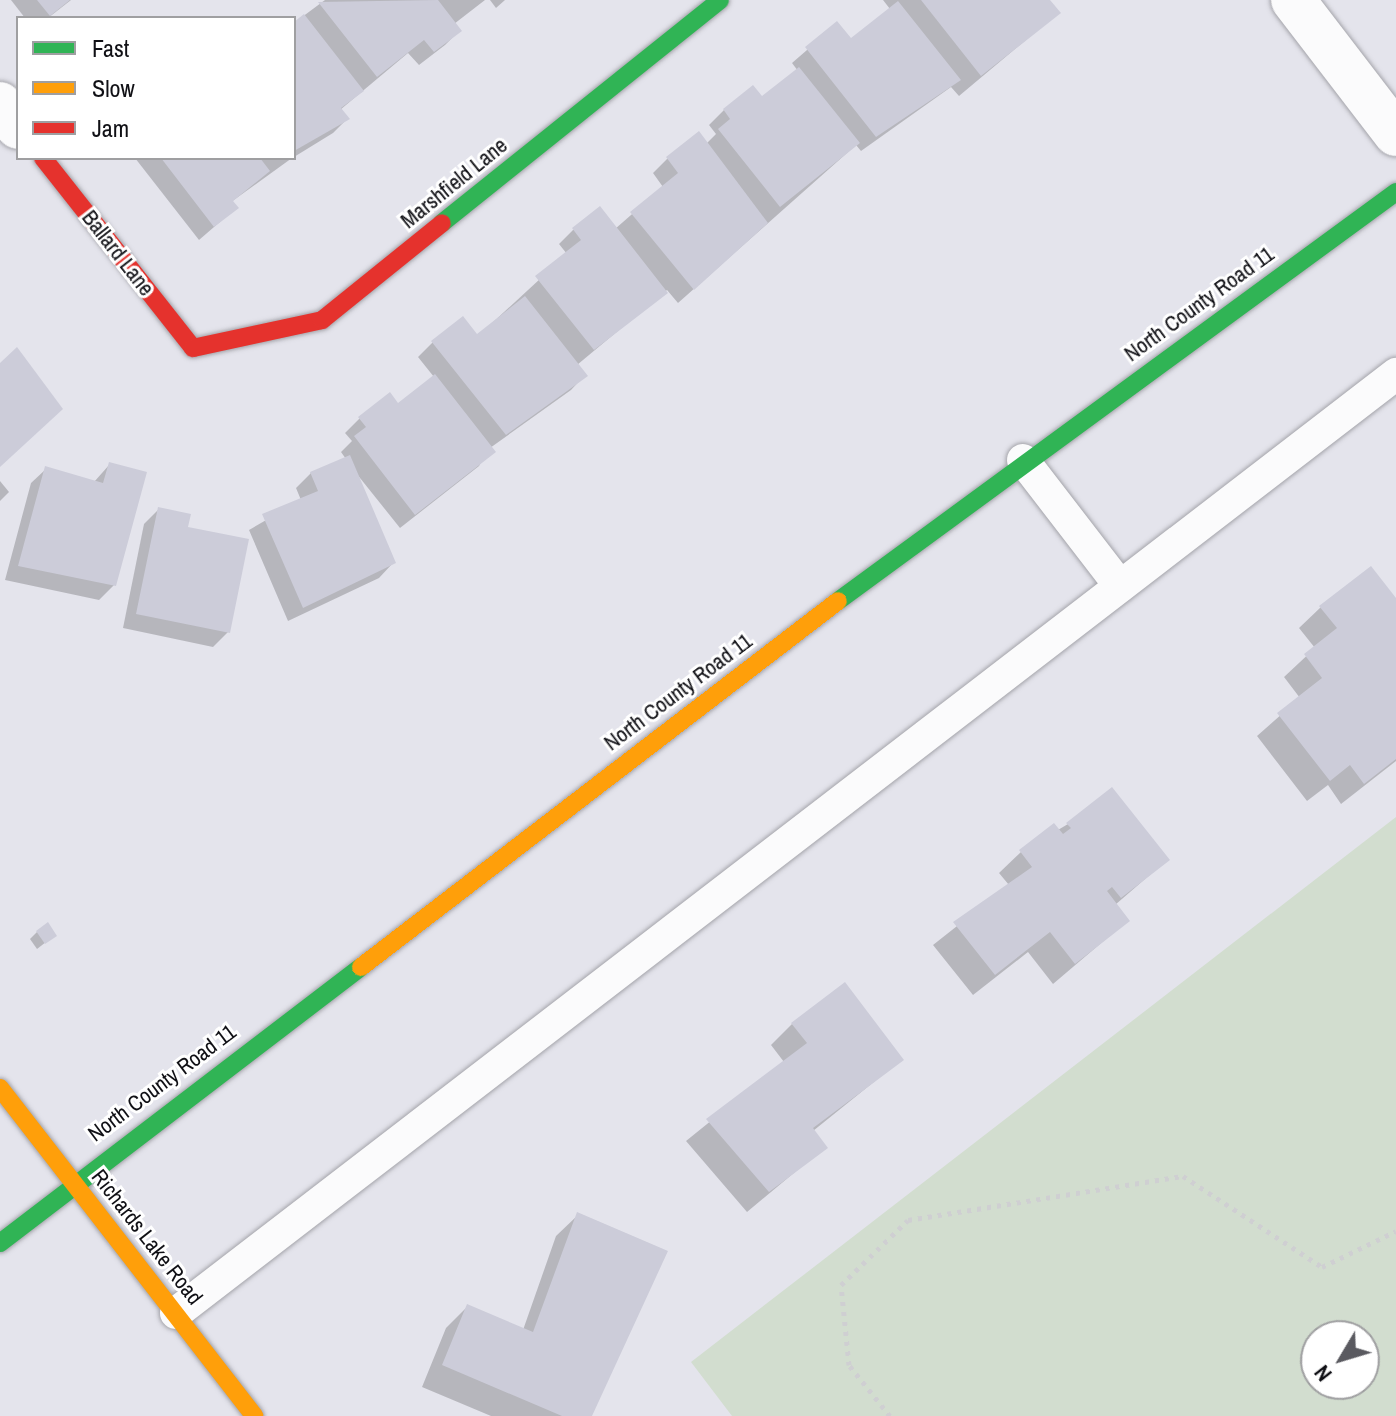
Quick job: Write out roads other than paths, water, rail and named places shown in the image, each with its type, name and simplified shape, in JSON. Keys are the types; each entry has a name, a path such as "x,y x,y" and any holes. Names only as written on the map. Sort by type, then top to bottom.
{"main road":[{"name":"Marshfield Lane","path":"193,348 322,320 720,0"},
{"name":"Ballard Lane","path":"45,160 193,348"},
{"name":"North County Road 11","path":"0,1243 72,1181 1023,460 1396,192"},
{"name":"Richards Lake Road","path":"0,1088 254,1416"}],"street":[{"path":"1293,0 1396,134"},
{"path":"0,104 16,124"}],"lane":[{"path":"176,1313 1396,374"},
{"path":"1023,460 1120,586"}]}
